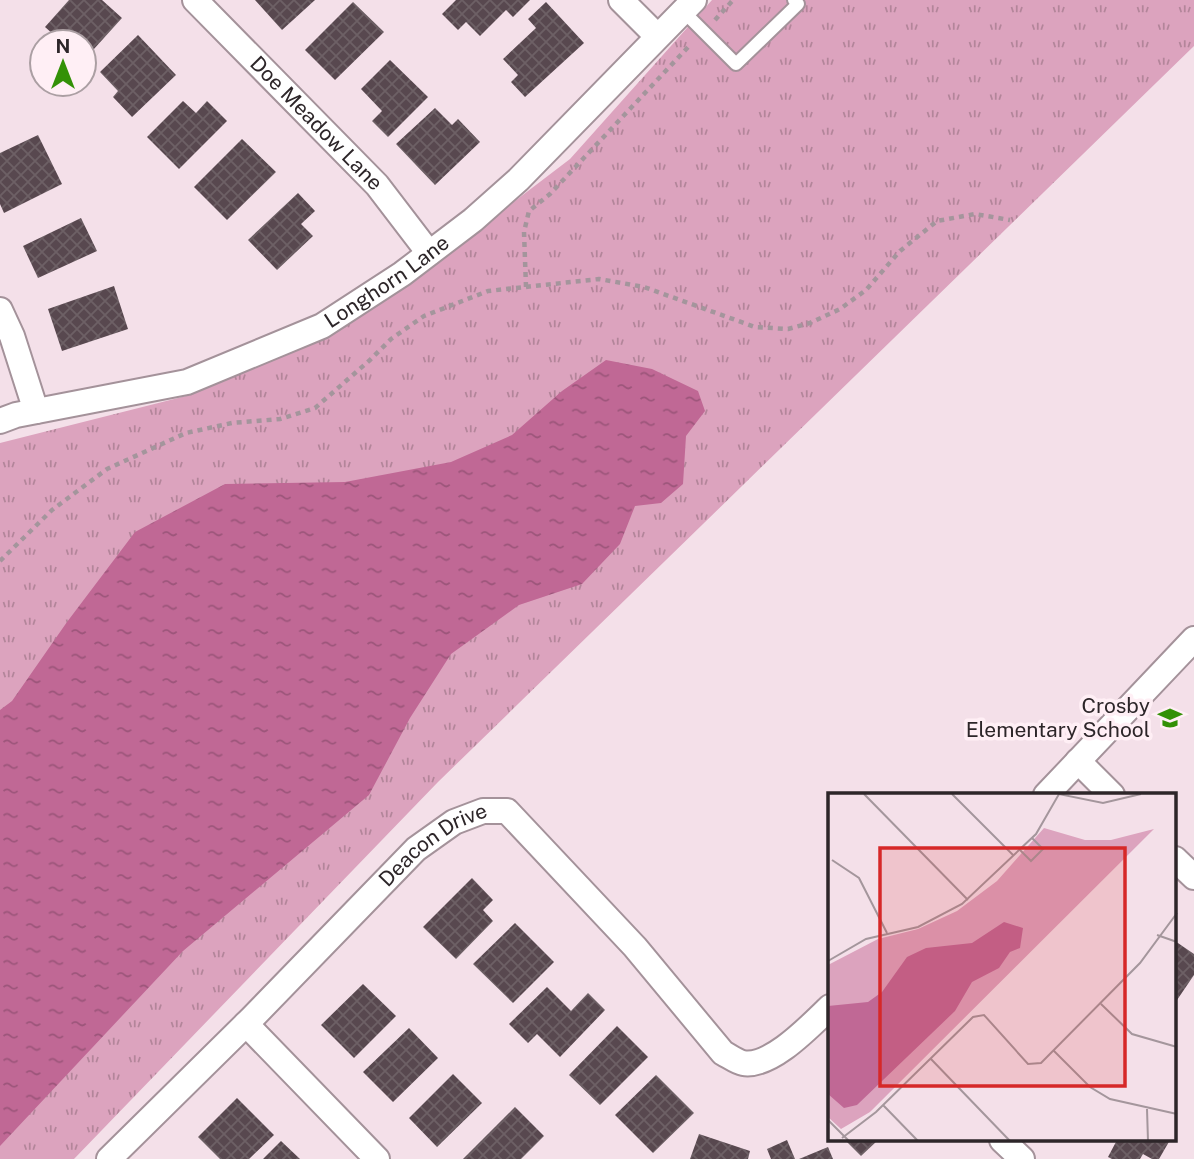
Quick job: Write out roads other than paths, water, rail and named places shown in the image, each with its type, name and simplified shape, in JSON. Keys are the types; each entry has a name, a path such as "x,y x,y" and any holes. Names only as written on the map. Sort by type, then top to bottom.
{"street":[{"name":"Doe Meadow Lane","path":"195,0 377,185 429,253"},
{"path":"621,0 657,36"},
{"name":"Longhorn Lane","path":"0,421 16,415 187,382 322,326 402,274 473,220 518,180 688,5"},
{"path":"0,310 12,336 36,411"},
{"path":"1048,793 1194,639"},
{"path":"1078,761 1110,793"},
{"name":"Deacon Drive","path":"109,1159 246,1024 416,849 454,822 483,811 508,811 635,947 723,1053 743,1063 763,1061 788,1045 828,1009"},
{"path":"1176,860 1194,877"},
{"path":"246,1024 377,1159"},
{"path":"1004,1142 1022,1159"}],"lane":[{"path":"688,5 703,32 736,64 798,4 794,0"}],"water":[{"path":"606,360 652,369 698,391 705,411 686,436 683,484 661,503 635,506 620,544 582,584 519,605 451,654 410,718 369,795 183,951 0,1146 0,710 12,701 135,532 225,484 345,482 451,462 512,435 562,391"}],"place":[{"name":"Crosby Elementary School","path":"1170,718"}]}
